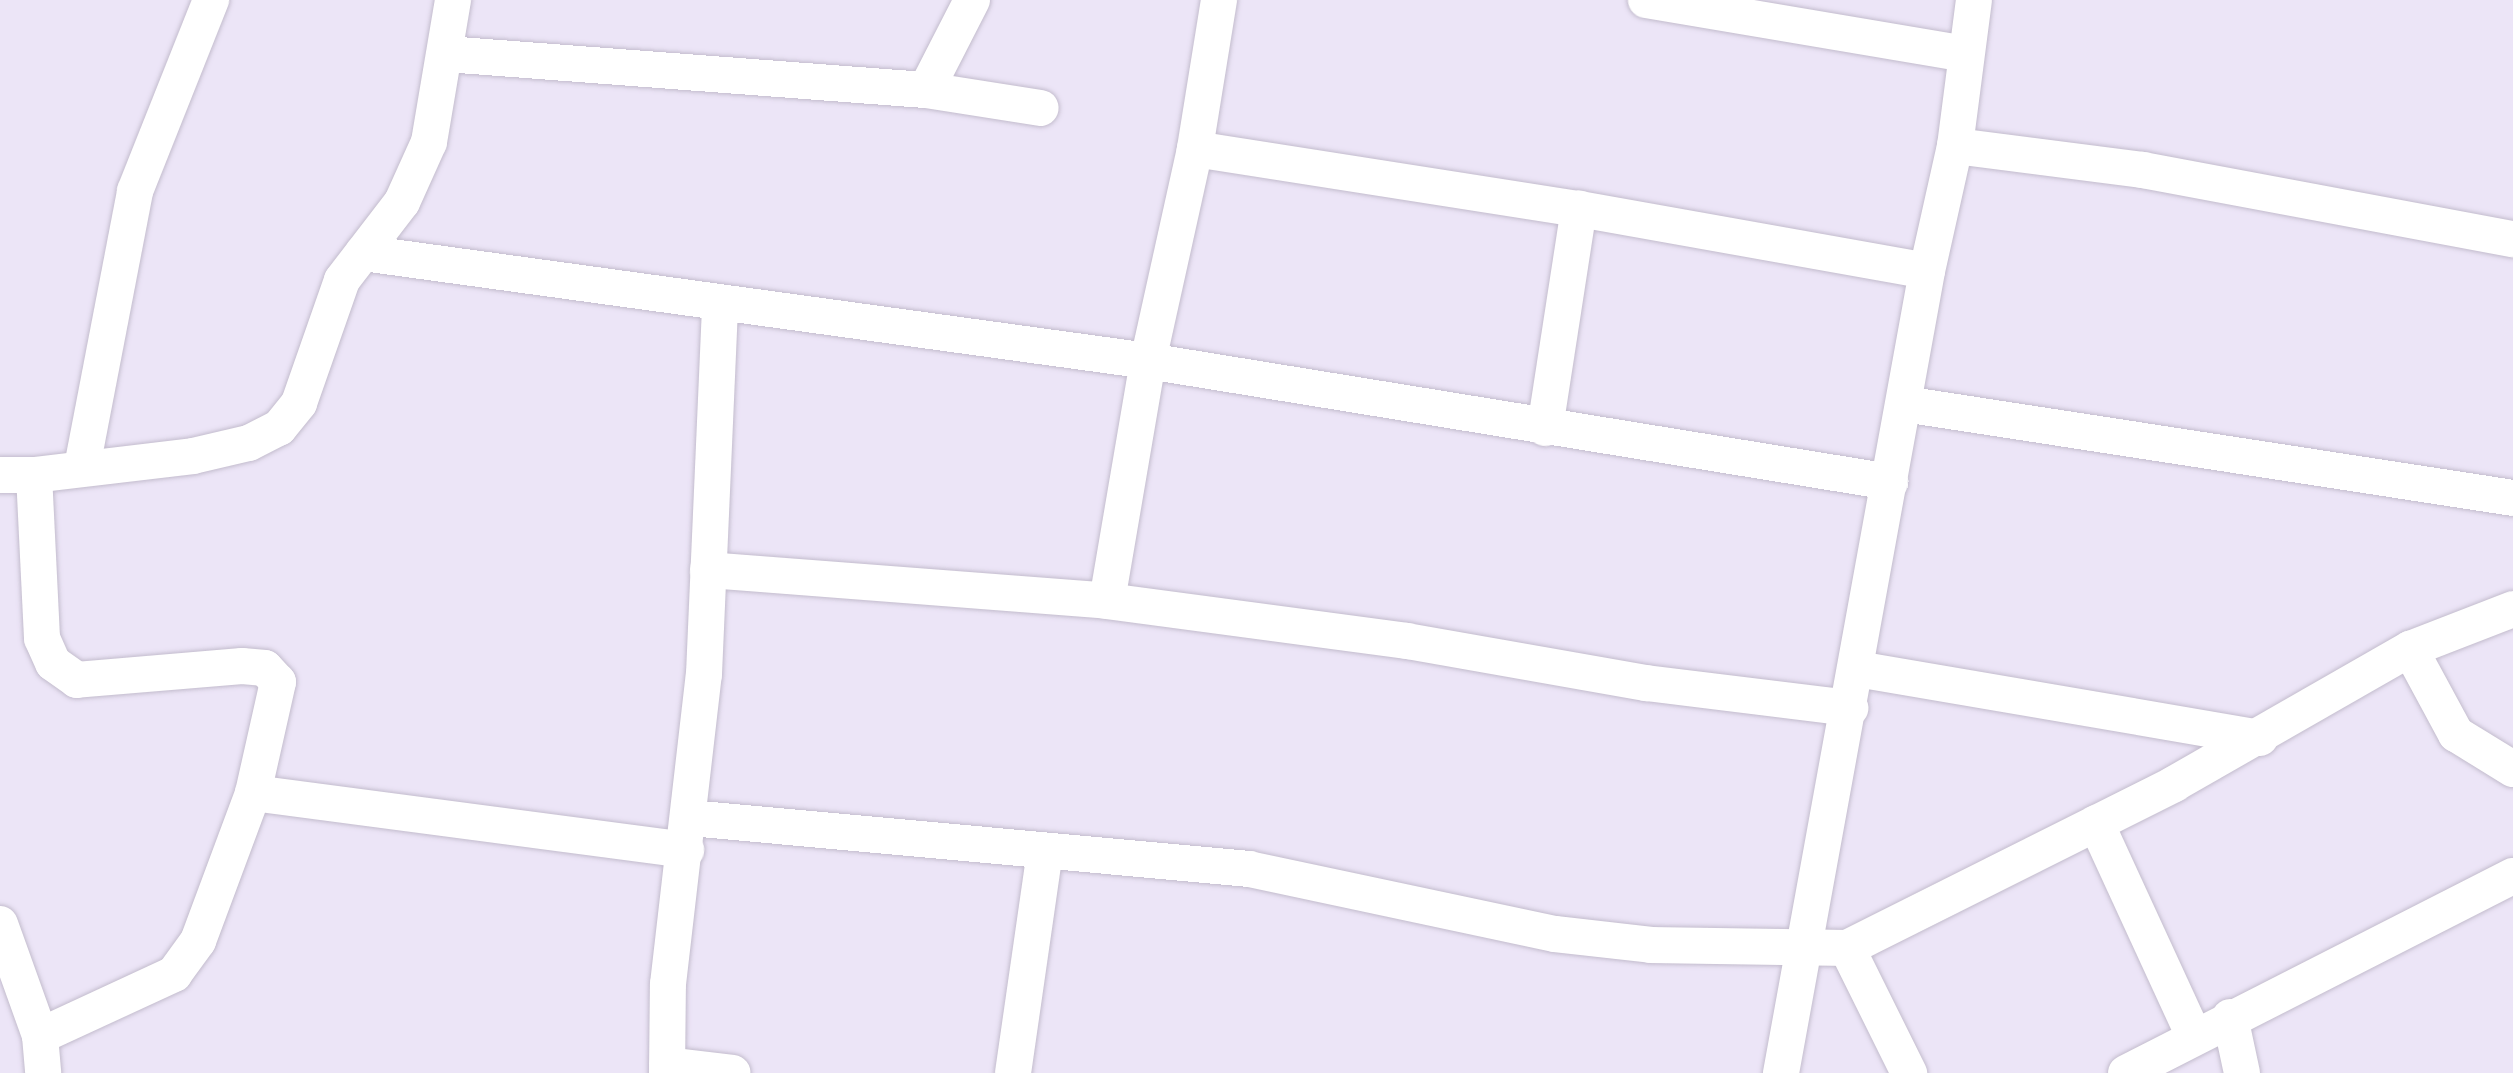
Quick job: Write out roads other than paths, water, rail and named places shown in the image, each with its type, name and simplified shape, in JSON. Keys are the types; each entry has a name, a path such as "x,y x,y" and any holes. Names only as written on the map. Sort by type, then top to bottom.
{"street":[{"path":"82,467 135,191 211,0"},
{"path":"40,1036 174,974 198,941 253,793 278,682 265,668 77,680 53,663 42,638 17,475 193,456 249,443 279,428 299,403 327,312 363,253 402,202 429,142 453,0"},
{"path":"926,90 972,0"},
{"path":"1107,601 1148,361 1195,149 1219,0"},
{"path":"1646,0 1964,54"},
{"path":"1781,1073 1807,948 1927,271 1955,146 1964,54 1974,0"},
{"path":"446,54 926,90 1041,108"},
{"path":"1955,146 2143,170 2513,239"},
{"path":"1195,149 1579,209 1927,271"},
{"path":"1545,428 1579,209"},
{"path":"363,253 1148,361 1890,482"},
{"path":"720,303 708,570 688,834 668,984 667,1069 733,1073"},
{"path":"1904,404 2513,498"},
{"path":"708,570 1107,601 1407,641 1646,683 1850,708"},
{"path":"253,793 688,834 1045,851 1249,869 1555,934 1716,949 1847,948 2260,738 2410,649 2513,609"},
{"path":"2410,649 2456,734 2513,769"},
{"path":"1857,669 2260,738"},
{"path":"2096,823 2194,1036"},
{"path":"1013,1073 1045,851"},
{"path":"2126,1073 2230,1017 2513,876"},
{"path":"0,924 40,1036 43,1073"},
{"path":"1847,948 1909,1073"},
{"path":"2230,1017 2242,1073"}]}
